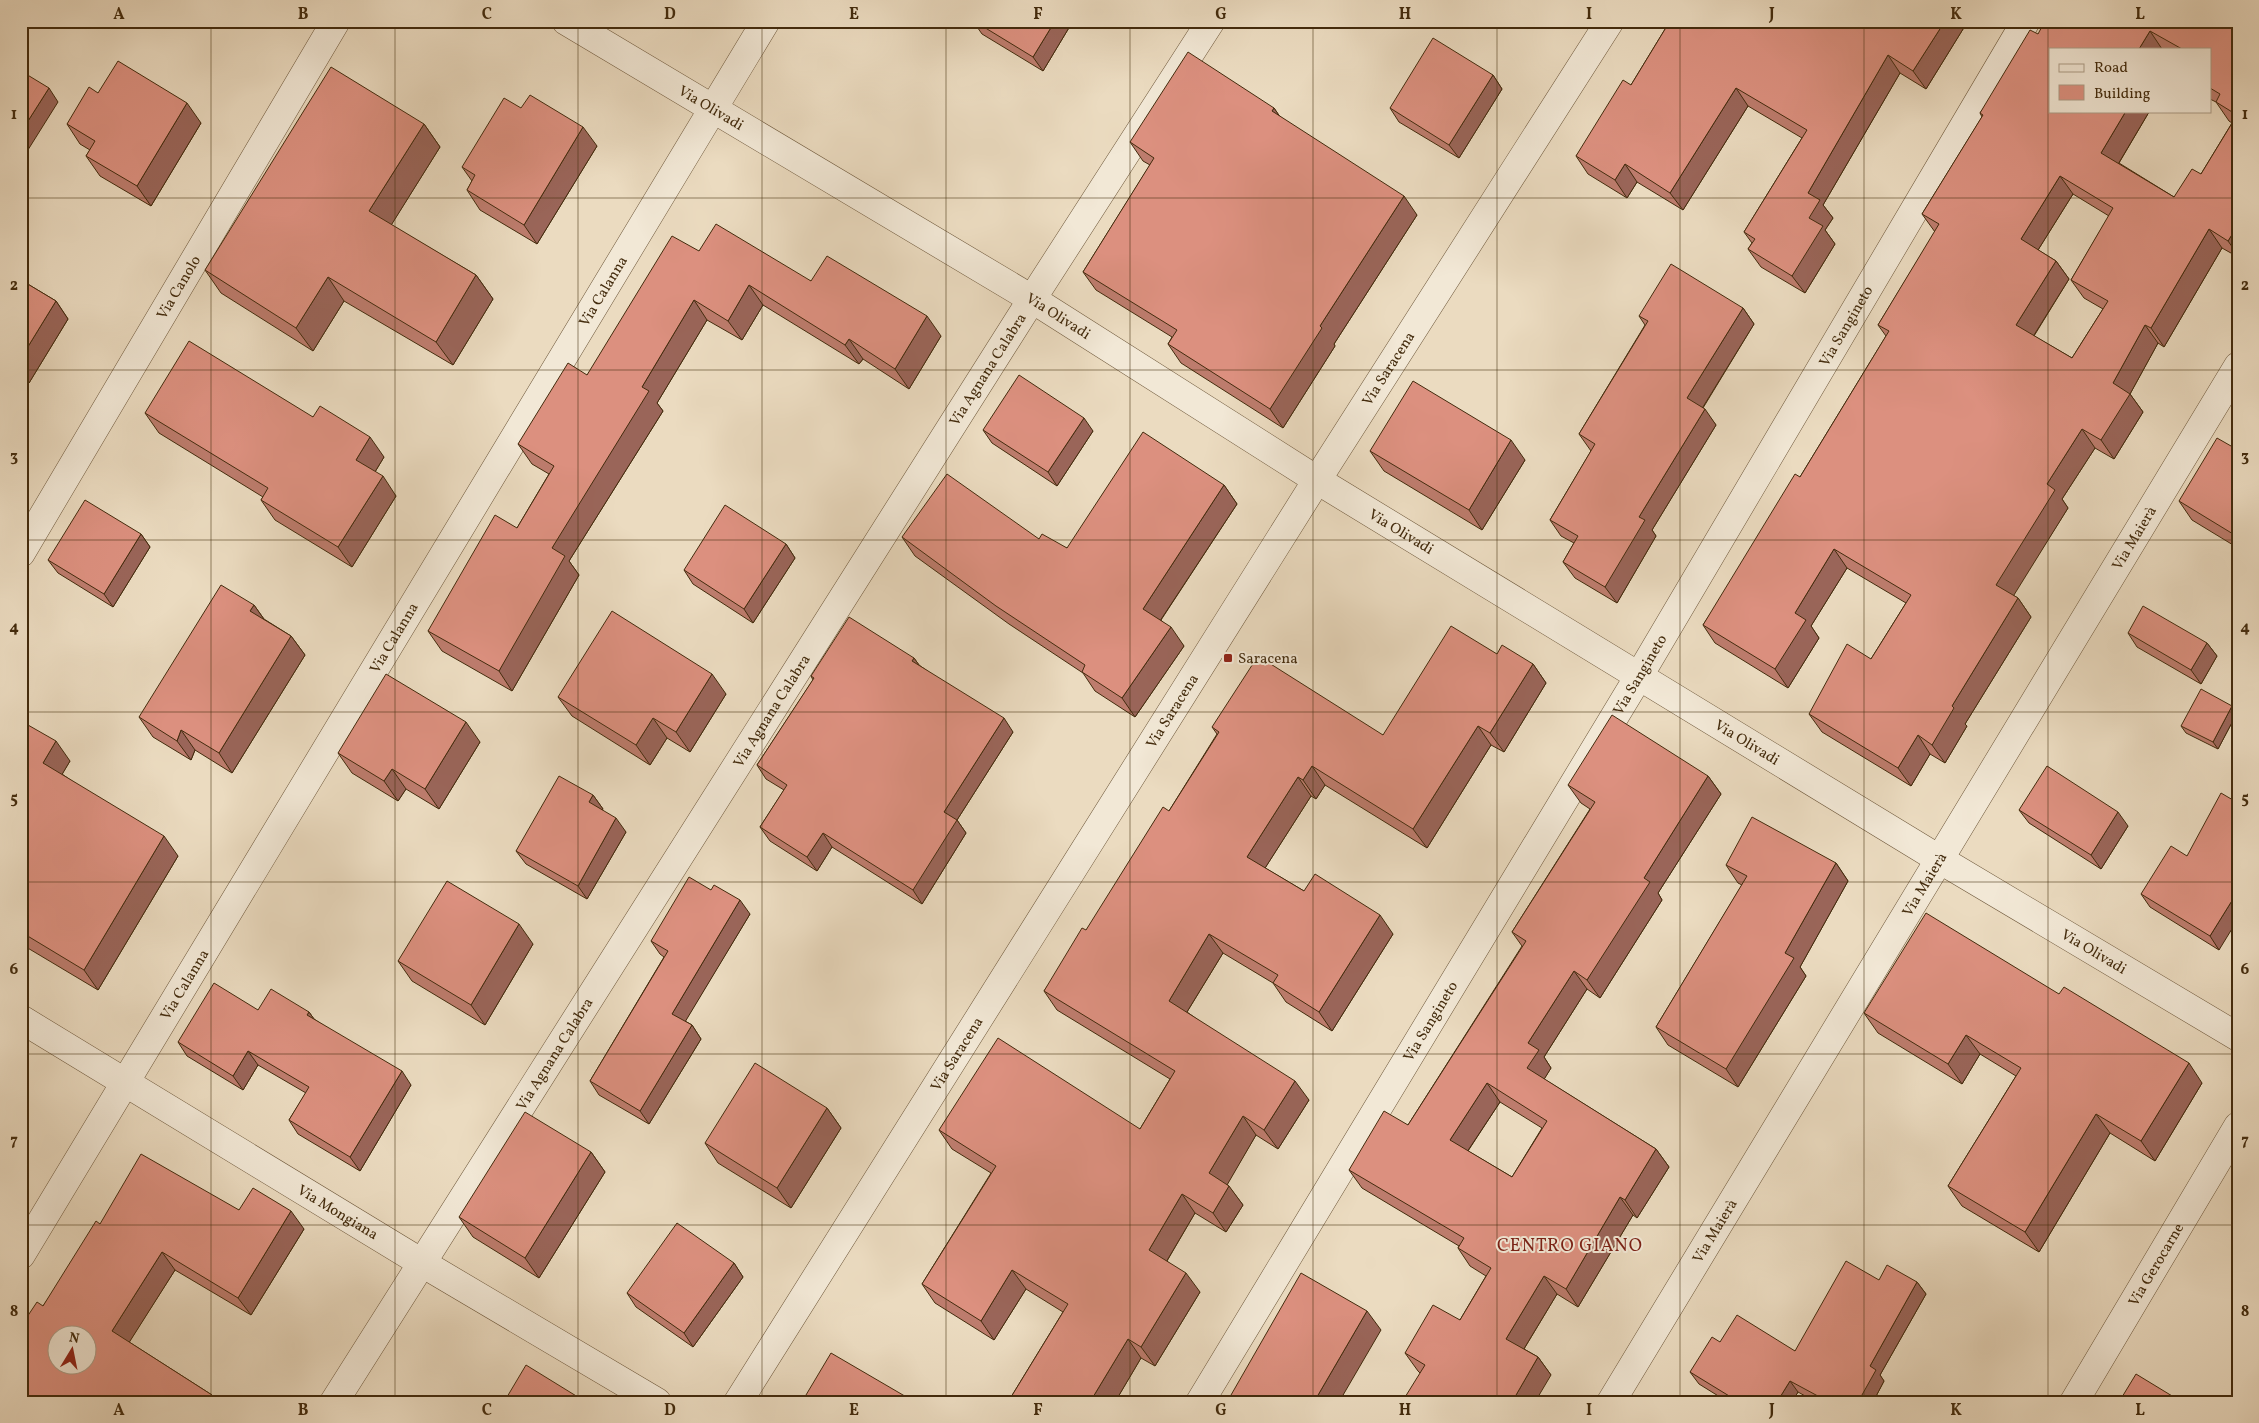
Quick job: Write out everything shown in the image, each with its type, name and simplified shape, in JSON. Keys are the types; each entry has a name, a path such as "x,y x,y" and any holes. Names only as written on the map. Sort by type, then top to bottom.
{"street":[{"name":"Via Canolo","path":"21,553 336,21"},
{"name":"Via Olivadi","path":"566,21 1032,299 1316,480 1939,860 2238,1037"},
{"name":"Via Calanna","path":"21,1255 766,21"},
{"name":"Via Agnana Calabra","path":"334,1402 1032,299 1211,21"},
{"name":"Via Saracena","path":"738,1402 1316,480 1610,21"},
{"name":"Via Sangineto","path":"1200,1402 1639,676 2026,21"},
{"name":"Via Maierà","path":"1611,1402 2238,366"},
{"name":"Via Mongiana","path":"21,1018 422,1263 657,1402"},
{"name":"Via Gerocarne","path":"2074,1402 2238,1126"}],"building":[{"path":"974,21 1055,21 1033,57"},
{"path":"1670,21 1945,21 1913,71 1888,55 1808,193 1820,200 1809,218 1823,226 1792,276 1748,249 1755,239 1744,232 1807,130 1736,88 1670,193 1625,164 1615,180 1576,156 1623,80 1631,85"},
{"path":"2045,21 2238,21 2238,225 2228,241 2209,229 2151,328 2145,325 2113,383 2130,394 2101,440 2082,429 2047,484 2055,490 1996,585 2018,598 1952,706 1954,708 1932,745 1918,735 1898,768 1809,714 1847,644 1871,659 1911,595 1834,549 1795,613 1806,620 1775,669 1703,625 1795,474 1800,477 1889,331 1878,325 1939,224 1922,214 1983,115 1980,113 2030,30 2038,34","holes":["2150,31 2180,48 2212,48 2212,89 2220,94 2216,102 2237,115 2201,174 2192,169 2174,197 2101,153 2125,112 2049,112 2049,48 2140,48","2060,176 2113,208 2071,280 2108,301 2072,358 2016,325 2056,261 2021,239"]},
{"path":"1433,38 1493,75 1449,145 1390,108"},
{"path":"1188,52 1274,108 1272,111 1404,196 1320,326 1322,328 1270,409 1168,344 1177,330 1083,272 1154,158 1130,142"},
{"path":"118,61 187,103 137,186 86,156 95,141 67,124 89,87 98,93"},
{"path":"331,67 424,124 369,211 476,275 436,342 328,277 296,328 205,270"},
{"path":"21,71 49,88 21,132"},
{"path":"530,95 583,127 524,225 467,190 475,175 462,167 504,98 521,108"},
{"path":"716,224 811,281 827,256 927,316 895,369 849,339 845,345 749,285 728,321 694,300 642,387 649,391 552,548 565,556 499,671 428,631 495,515 517,528 554,466 518,444 568,363 587,375 672,236 699,251"},
{"path":"1671,264 1743,308 1687,398 1705,409 1639,517 1645,520 1605,587 1563,562 1578,536 1550,520 1595,444 1579,434 1648,321 1639,316"},
{"path":"21,280 56,301 21,358"},
{"path":"189,341 313,417 320,406 370,437 356,460 383,476 338,547 261,500 268,488 145,413"},
{"path":"1019,375 1084,418 1048,472 983,430"},
{"path":"1413,381 1511,440 1469,510 1370,451"},
{"path":"1143,432 1224,485 1143,609 1171,627 1122,698 1082,672 1085,665 996,606 902,537 947,474 1039,539 1042,534 1067,548"},
{"path":"2217,438 2238,450 2238,537 2179,501"},
{"path":"85,500 141,534 104,594 48,560"},
{"path":"725,505 786,544 744,609 684,570"},
{"path":"221,585 254,605 250,611 291,636 219,753 181,730 177,741 139,717"},
{"path":"2143,606 2207,643 2191,670 2128,633"},
{"path":"612,611 712,674 676,732 653,718 636,745 558,697"},
{"path":"849,617 914,658 912,661 1004,718 944,812 957,820 913,890 823,833 807,857 760,827 787,785 757,765 814,678 811,676"},
{"path":"1451,626 1497,654 1502,645 1533,664 1490,733 1478,726 1413,829 1312,766 1303,780 1298,777 1247,857 1304,891 1315,874 1380,915 1319,1012 1273,983 1278,975 1209,934 1169,1001 1295,1081 1264,1130 1243,1116 1209,1173 1229,1186 1213,1213 1182,1194 1149,1250 1186,1273 1141,1347 1128,1339 1090,1402 1008,1402 1068,1304 1012,1270 981,1321 922,1284 996,1166 939,1130 998,1038 1140,1129 1175,1071 1044,991 1082,928 1086,930 1163,807 1169,811 1219,732 1212,727 1258,656 1383,735"},
{"path":"386,674 466,722 425,789 392,769 384,781 338,753"},
{"path":"2201,689 2232,706 2213,742 2181,726"},
{"path":"1612,715 1708,776 1644,878 1650,882 1587,980 1574,971 1528,1043 1539,1050 1527,1068 1656,1149 1625,1200 1620,1197 1566,1289 1544,1276 1506,1339 1538,1357 1512,1402 1402,1402 1425,1365 1405,1353 1433,1305 1460,1320 1491,1268 1458,1248 1464,1238 1349,1170 1384,1111 1408,1125 1526,941 1512,932 1595,802 1568,785","holes":["1487,1083 1547,1121 1512,1177 1450,1140"]},
{"path":"21,721 56,741 43,763 164,836 84,970 21,932"},
{"path":"2047,766 2118,812 2091,855 2019,810"},
{"path":"559,776 593,795 589,802 616,818 578,886 516,851"},
{"path":"2221,793 2238,803 2238,891 2210,936 2141,894 2171,846 2187,856"},
{"path":"1752,817 1836,863 1785,953 1794,958 1726,1069 1656,1027 1747,876 1726,865"},
{"path":"689,877 711,890 714,885 740,900 672,1014 692,1025 640,1111 590,1081 668,951 651,941"},
{"path":"447,881 519,924 471,1005 398,961"},
{"path":"1926,913 2059,994 2064,987 2189,1063 2141,1141 2096,1114 2025,1232 1948,1186 2021,1068 1966,1035 1948,1064 1864,1013"},
{"path":"214,983 258,1010 271,989 309,1012 307,1015 402,1071 350,1157 289,1120 309,1087 248,1051 233,1076 178,1042"},
{"path":"755,1063 827,1108 777,1188 705,1143"},
{"path":"525,1112 591,1152 525,1258 459,1217"},
{"path":"141,1154 239,1210 253,1188 291,1211 238,1298 162,1252 112,1331 212,1395 208,1402 21,1402 21,1326 37,1302 43,1306 96,1221 100,1224"},
{"path":"677,1223 734,1263 684,1333 627,1293"},
{"path":"1846,1261 1879,1280 1887,1265 1917,1282 1870,1366 1876,1370 1858,1402 1829,1402 1790,1381 1777,1402 1739,1402 1690,1372 1712,1337 1720,1342 1737,1315 1795,1351"},
{"path":"1301,1273 1367,1311 1314,1402 1227,1402"},
{"path":"831,1353 915,1402 806,1402 803,1400"},
{"path":"526,1365 586,1402 504,1402"},
{"path":"2136,1374 2182,1402 2119,1402"},
{"path":"1201,1398 1207,1402 1199,1402"}],"place":[{"name":"Saracena","path":"1228,658"}],"district":[{"name":"CENTRO GIANO","path":"1570,1245"}]}
